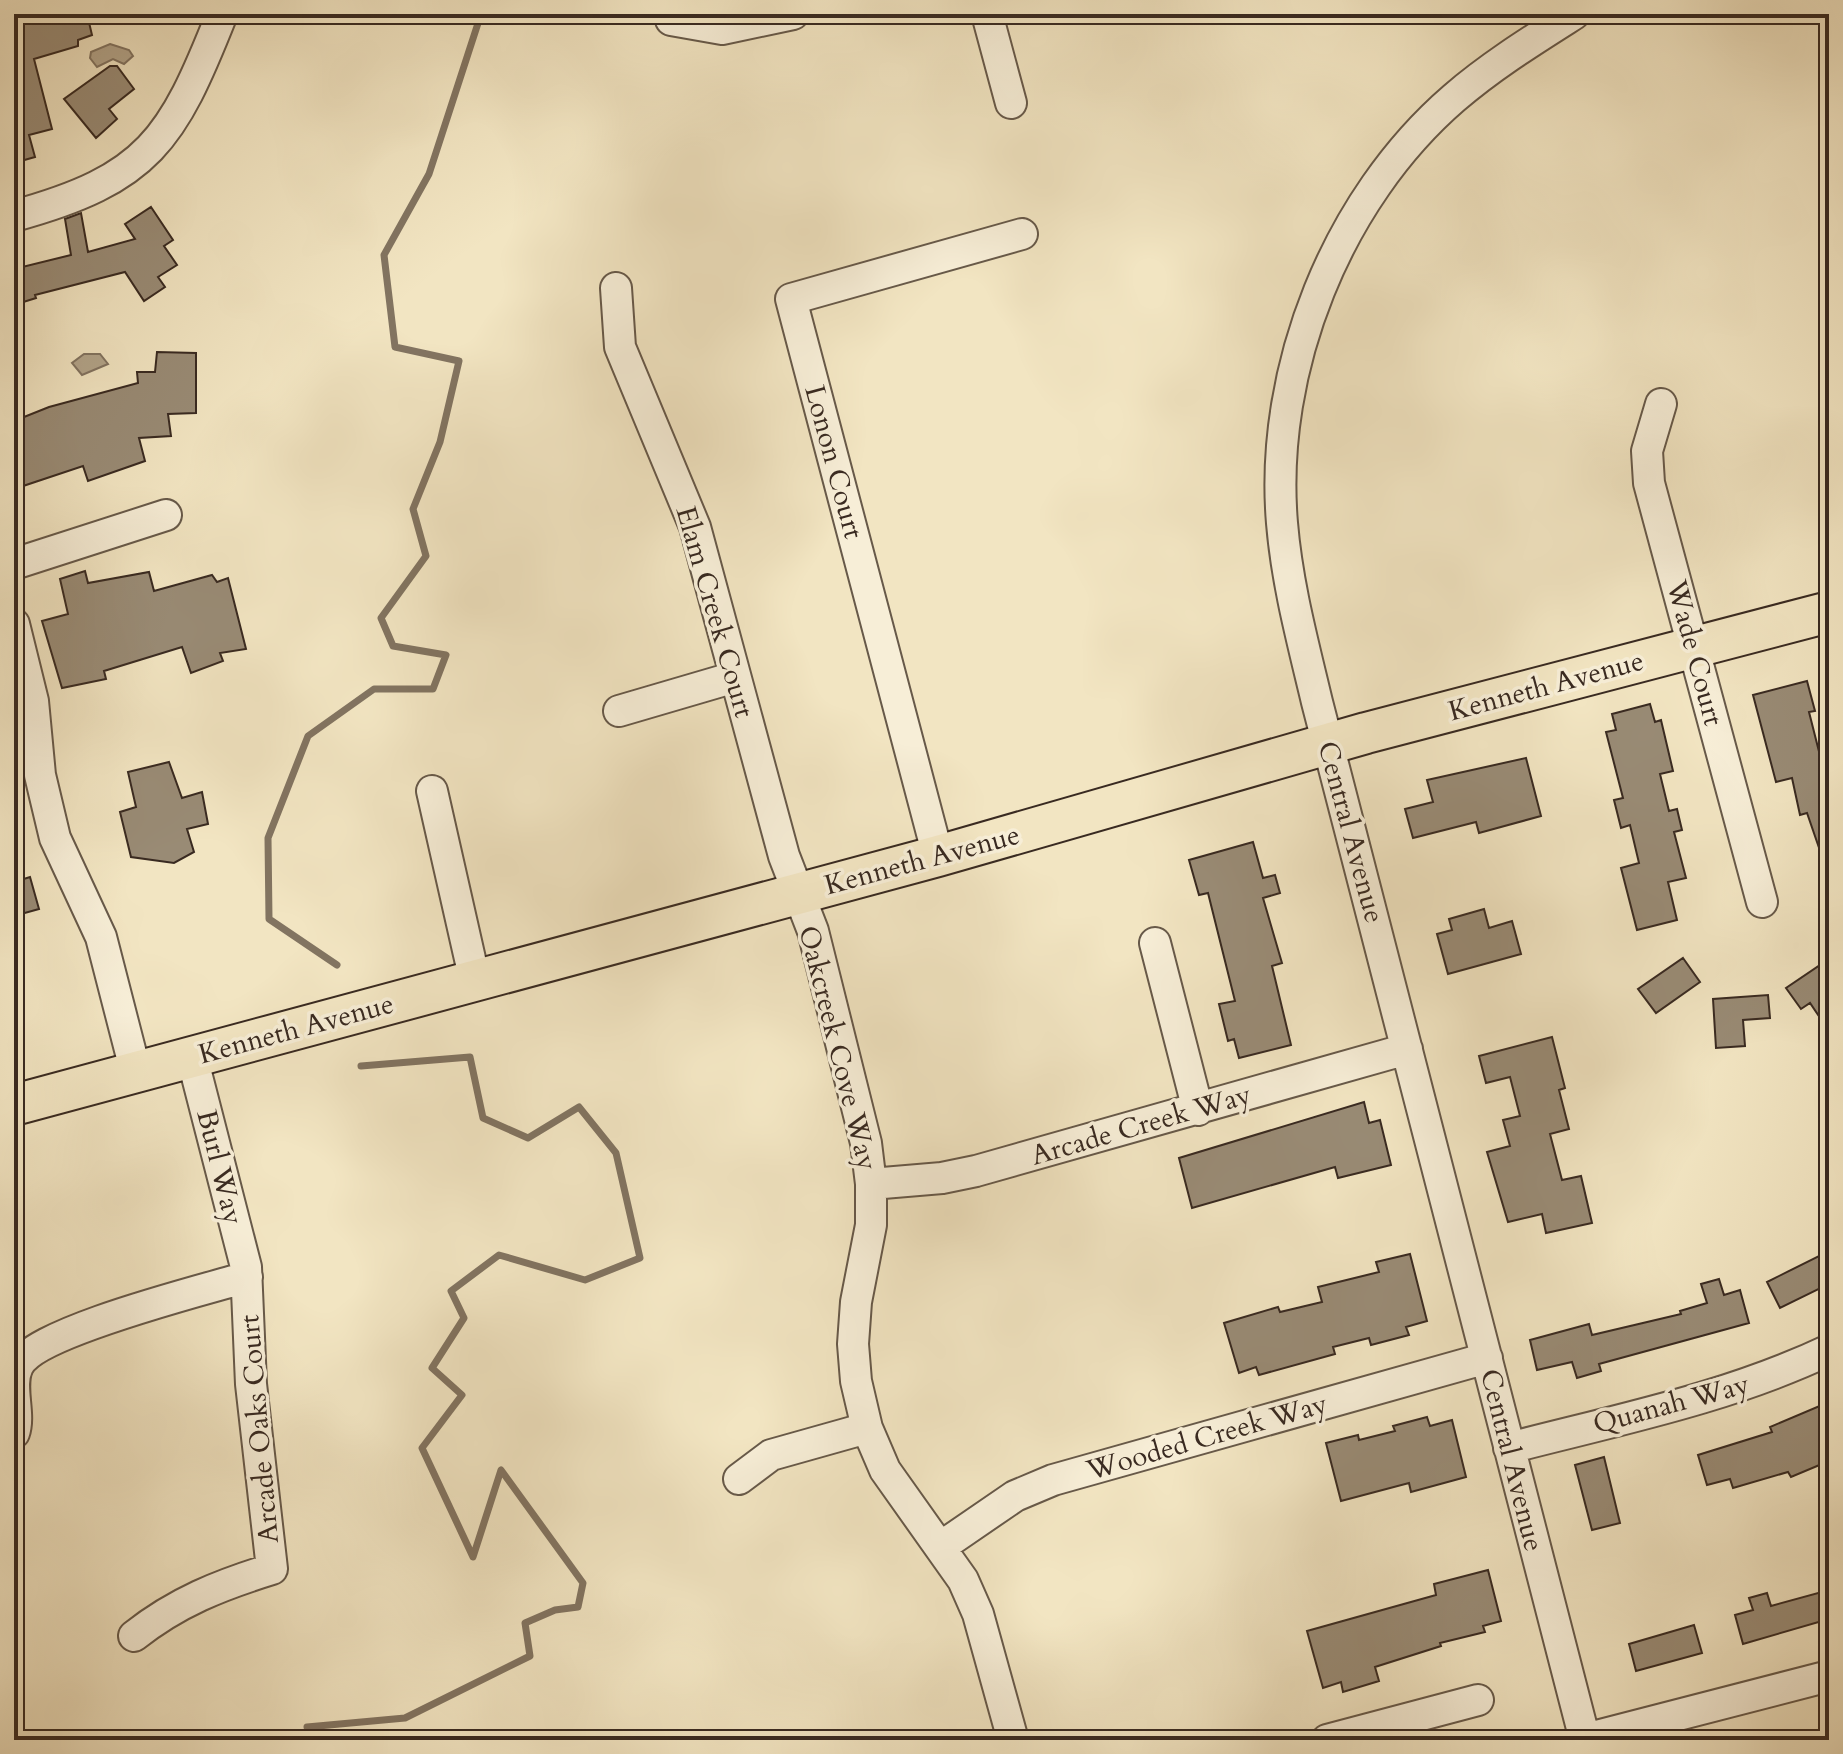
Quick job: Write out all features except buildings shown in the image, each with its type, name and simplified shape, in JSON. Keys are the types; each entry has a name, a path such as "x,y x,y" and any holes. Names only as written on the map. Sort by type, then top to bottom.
{"main road":[{"name":"Kenneth Avenue","path":"14,1105 938,856 1329,744 1829,612"}],"street":[{"path":"14,216 95,190 149,151 188,97 222,14"},
{"path":"671,20 722,29 793,14"},
{"path":"987,14 1011,103"},
{"name":"Central Avenue","path":"1554,19 1484,74 1415,137 1381,177 1352,222 1309,318 1286,421 1282,519 1295,609 1585,1739"},
{"name":"Lonon Court","path":"938,856 791,299 1022,234"},
{"name":"Elam Creek Court","path":"616,288 620,347 695,527 796,894"},
{"name":"Wade Court","path":"1661,404 1649,434 1647,467 1762,902"},
{"path":"14,564 166,515"},
{"path":"14,624 33,701 40,775 55,838 101,937 136,1073"},
{"path":"619,711 735,677"},
{"path":"432,791 475,981"},
{"name":"Oakcreek Cove Way","path":"796,894 813,931 866,1143 871,1184 871,1225 856,1302 853,1344 856,1381 867,1428 885,1470 942,1546 963,1580 978,1614 1013,1740"},
{"path":"1155,943 1198,1110"},
{"name":"Arcade Creek Way","path":"871,1184 942,1178 976,1171 1407,1049"},
{"name":"Burl Way","path":"192,1057 247,1277"},
{"path":"14,1433 17,1367 27,1355 73,1330 247,1277"},
{"name":"Arcade Oaks Court","path":"134,1636 171,1607 202,1591 272,1569 251,1384 247,1277"},
{"name":"Quanah Way","path":"1509,1448 1734,1389 1783,1372 1829,1350"},
{"name":"Wooded Creek Way","path":"942,1546 1015,1496 1053,1480 1487,1358"},
{"path":"739,1479 771,1455 867,1428"},
{"path":"1585,1739 1829,1676"},
{"path":"1327,1740 1478,1700"}],"shaded area":[{"path":"110,44 129,50 133,56 124,64 113,59 97,67 90,58 91,52"},
{"path":"84,354 100,354 108,364 82,375 72,363"}],"waterway":[{"path":"337,965 269,919 268,838 308,736 374,689 433,689 446,655 393,646 381,618 426,556 413,509 440,442 459,361 395,347 384,255 429,174 481,14"},
{"path":"307,1727 405,1718 530,1656 525,1623 555,1610 578,1607 583,1583 501,1470 473,1557 422,1448 462,1395 432,1368 464,1318 451,1291 499,1255 585,1280 640,1258 616,1153 579,1107 528,1138 483,1118 470,1057 361,1066"}]}
